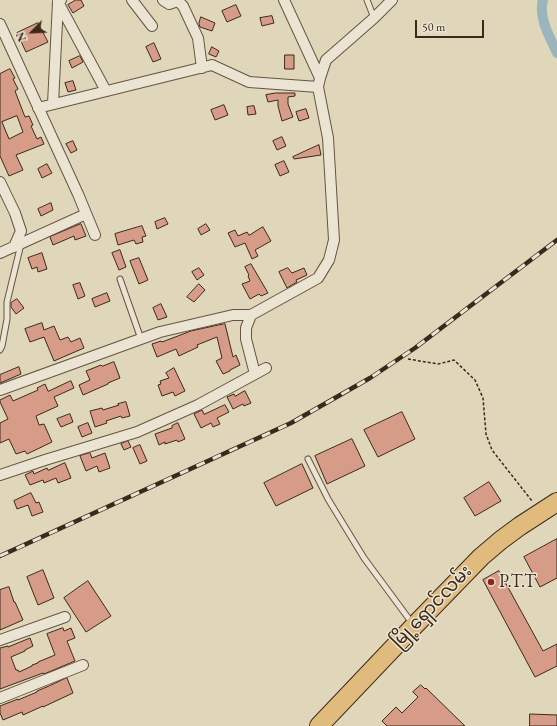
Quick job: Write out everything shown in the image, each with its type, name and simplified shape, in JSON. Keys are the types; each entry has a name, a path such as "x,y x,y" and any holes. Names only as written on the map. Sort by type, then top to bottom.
{"highway":[{"name":"မြို့ရှောင်လမ်း","path":"319,726 481,557 500,540 557,502"}],"street":[{"path":"132,0 152,26"},
{"path":"163,0 169,4 178,1 183,6 198,38 202,68"},
{"path":"0,390 160,332 233,315 251,314 318,278 329,260 334,240 329,146 319,83 284,0"},
{"path":"319,83 326,60 374,18 392,0"},
{"path":"59,1 106,91"},
{"path":"53,104 59,1"},
{"path":"0,24 86,214 94,235"},
{"path":"38,108 212,65 249,82 319,83"},
{"path":"0,182 21,231 17,246"},
{"path":"0,253 86,214"},
{"path":"251,314 246,328 246,339 255,374"},
{"path":"0,475 137,432 198,405 266,368"},
{"path":"0,640 66,617"},
{"path":"0,698 83,665"}],"lane":[{"path":"367,0 374,18"},
{"path":"0,350 7,319 7,302 17,246"},
{"path":"120,279 141,339"},
{"path":"308,459 328,499 364,558 414,626"}],"path":[{"path":"408,359 438,364 454,360 475,380 483,398 486,434 492,450 541,512"}],"building":[{"path":"76,0 81,0 84,6 73,13 68,5"},
{"path":"236,5 241,16 227,22 222,11"},
{"path":"272,16 274,23 262,26 260,18"},
{"path":"201,17 215,23 212,31 200,27 199,24"},
{"path":"38,23 48,42 26,52 17,33"},
{"path":"154,43 161,59 153,62 146,47"},
{"path":"212,47 219,51 216,57 209,54"},
{"path":"285,55 294,55 294,69 285,69"},
{"path":"80,56 83,62 72,68 69,61"},
{"path":"10,69 15,78 13,79 18,89 15,91 25,117 29,116 33,125 31,126 37,139 41,137 44,144 16,155 23,170 9,176 0,156 0,74","holes":["17,116 23,132 9,139 2,122"]},
{"path":"73,81 76,90 68,92 65,83"},
{"path":"276,93 295,93 295,96 288,97 288,104 293,117 282,121 278,100 268,102 266,95"},
{"path":"224,105 228,115 215,120 211,110"},
{"path":"254,106 256,114 248,115 247,107"},
{"path":"306,109 309,118 299,121 296,112"},
{"path":"282,137 286,146 277,150 273,141"},
{"path":"73,141 77,150 71,153 66,144"},
{"path":"319,145 321,155 294,159 293,157"},
{"path":"284,161 289,172 280,176 275,165"},
{"path":"47,164 52,173 42,178 38,169"},
{"path":"51,203 53,210 41,216 38,209"},
{"path":"165,218 168,224 157,229 155,222"},
{"path":"81,224 86,236 75,240 74,236 53,245 50,237"},
{"path":"206,224 210,230 201,235 198,229"},
{"path":"142,226 146,236 142,237 143,242 136,244 134,240 118,245 115,234"},
{"path":"263,227 271,241 255,250 258,256 252,259 245,243 235,247 228,233 235,230 238,236 247,232 249,235"},
{"path":"120,250 126,267 119,270 112,253"},
{"path":"42,253 47,269 38,272 37,267 32,269 28,258"},
{"path":"139,258 148,280 139,284 130,261"},
{"path":"251,264 268,293 261,296 259,294 250,299 242,284 250,281 245,267"},
{"path":"199,268 204,275 197,280 192,272"},
{"path":"288,268 292,273 304,268 307,275 296,280 297,282 287,288 279,272"},
{"path":"80,283 85,296 78,299 73,285"},
{"path":"199,284 205,290 194,302 187,297"},
{"path":"107,293 110,301 95,307 92,299"},
{"path":"17,299 24,308 16,314 11,307 11,303"},
{"path":"161,304 167,317 158,320 153,308"},
{"path":"42,323 44,330 54,326 60,340 68,337 71,342 80,338 84,348 54,361 44,337 30,342 25,329"},
{"path":"225,324 233,357 236,355 240,365 223,374 216,361 222,358 217,337 197,345 198,347 179,356 176,349 157,357 152,344 162,342 191,331"},
{"path":"114,362 120,378 83,395 79,385 90,380 86,371"},
{"path":"19,367 21,374 0,383 0,375"},
{"path":"174,368 185,391 175,396 173,392 162,396 158,385 161,384 160,381 169,378 166,373"},
{"path":"71,381 74,388 54,397 58,406 36,416 39,425 44,424 52,442 27,454 25,451 16,454 9,439 0,443 0,423 8,419 0,400 10,395 13,401 38,390 37,388 45,384 48,391"},
{"path":"245,391 251,403 244,406 243,404 233,409 227,397 234,394 235,396"},
{"path":"126,402 130,416 122,418 121,416 106,421 107,423 95,427 90,411 102,408 103,410"},
{"path":"225,405 229,412 217,418 220,424 213,427 211,423 201,428 194,414 202,410 204,414"},
{"path":"402,412 415,439 378,457 364,430"},
{"path":"70,414 73,422 61,427 57,419"},
{"path":"88,423 92,433 82,437 78,427"},
{"path":"178,423 185,439 178,442 177,440 165,444 165,442 159,445 155,434 172,428 172,426"},
{"path":"352,439 365,466 327,484 315,456"},
{"path":"128,441 131,447 124,450 121,444"},
{"path":"140,445 147,461 140,464 133,448"},
{"path":"90,453 92,458 105,453 110,468 99,472 97,466 86,471 80,456"},
{"path":"65,463 71,478 58,483 56,478 44,483 43,480 30,485 25,475 33,471 34,474 47,468 48,470"},
{"path":"302,464 313,488 276,506 264,483"},
{"path":"489,482 501,501 475,516 464,498"},
{"path":"31,493 36,503 39,502 43,512 32,516 28,505 17,509 14,501"},
{"path":"557,539 557,578 540,587 524,557"},
{"path":"43,570 54,598 38,605 27,577"},
{"path":"499,571 543,651 557,644 557,666 535,677 483,580"},
{"path":"88,581 111,616 86,632 64,598"},
{"path":"9,587 14,602 23,620 0,630 0,590"},
{"path":"63,628 64,631 71,628 75,638 67,641 75,661 44,674 43,673 0,689 0,648 8,647 30,638 33,646 11,657 16,670 19,672 55,655 47,634"},
{"path":"67,678 73,693 23,715 22,712 3,720 0,713 0,706 18,700"},
{"path":"421,685 425,689 426,688 465,726 387,726 382,721 396,707 402,713 418,697 413,692"},
{"path":"530,714 557,715 557,726 530,726"}],"waterway":[{"path":"543,0 543,20 557,53"}],"railway":[{"path":"0,556 291,423 370,378 415,348 557,240"}],"place":[{"name":"P.T.T","path":"491,582"}]}
